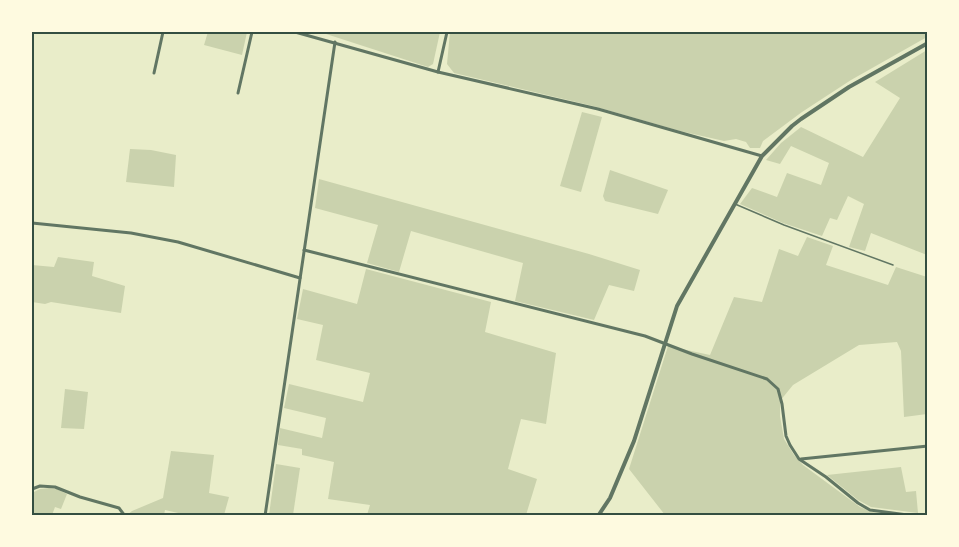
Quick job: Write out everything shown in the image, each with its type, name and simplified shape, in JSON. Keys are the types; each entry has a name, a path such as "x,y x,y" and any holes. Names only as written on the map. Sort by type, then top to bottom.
{"street":[{"path":"154,73 163,32"},
{"path":"238,93 252,32"},
{"path":"295,32 438,72 598,109 762,156"},
{"path":"438,72 447,32"},
{"path":"266,516 335,42"},
{"path":"598,516 610,498 634,441 677,306 762,156 792,126 810,113 849,87 927,43"},
{"path":"32,223 131,232 178,242 300,278"},
{"path":"304,250 645,336 692,354 757,374 775,384 781,395 786,436 799,459 870,510 915,516"},
{"path":"799,459 927,446"},
{"path":"32,489 40,486 55,487 119,508 124,516"}],"lane":[{"path":"734,204 893,265"}],"green space":[{"path":"208,32 247,32 242,55 204,45"},
{"path":"320,32 440,32 433,64 428,67"},
{"path":"450,32 927,32 927,37 851,80 802,112 763,141 760,148 750,148 746,142 736,139 724,141 680,131 593,106 454,73 447,64"},
{"path":"927,50 927,255 871,233 865,251 849,247 864,204 848,196 837,220 830,218 822,236 783,223 740,204 752,188 777,197 787,173 821,185 829,163 791,146 780,164 766,160 781,143 801,127 863,157 900,98 875,82"},
{"path":"582,112 602,117 581,192 560,186"},
{"path":"130,149 176,155 174,187 126,182"},
{"path":"610,170 668,190 658,214 605,201 603,196"},
{"path":"319,179 640,270 634,291 609,285 594,320 515,301 523,263 411,231 399,272 367,263 378,225 315,208"},
{"path":"807,237 833,246 826,265 888,285 896,267 927,277 927,414 904,417 901,351 897,342 859,345 793,385 780,401 784,439 803,465 860,507 872,512 899,515 665,515 629,469 668,346 710,355 734,297 762,302 779,249 798,256"},
{"path":"58,257 94,262 92,276 125,286 121,313 51,302 45,304 32,302 32,265 54,267"},
{"path":"366,269 491,302 485,332 556,353 546,424 521,419 508,469 537,479 526,515 367,515 370,505 328,499 334,462 302,455 302,449 278,445 280,428 322,438 326,418 284,408 289,384 363,402 370,373 316,360 323,325 297,319 303,289 357,304"},
{"path":"65,389 88,392 84,429 61,428"},
{"path":"171,451 214,455 209,493 229,497 224,515 187,515 165,510 164,515 126,516 132,511 163,498"},
{"path":"276,464 300,468 293,515 269,515"},
{"path":"901,467 906,492 916,491 918,513 871,507 858,500 827,475"},
{"path":"49,488 67,494 61,509 55,507 52,515 37,516 32,512 32,493"}]}
